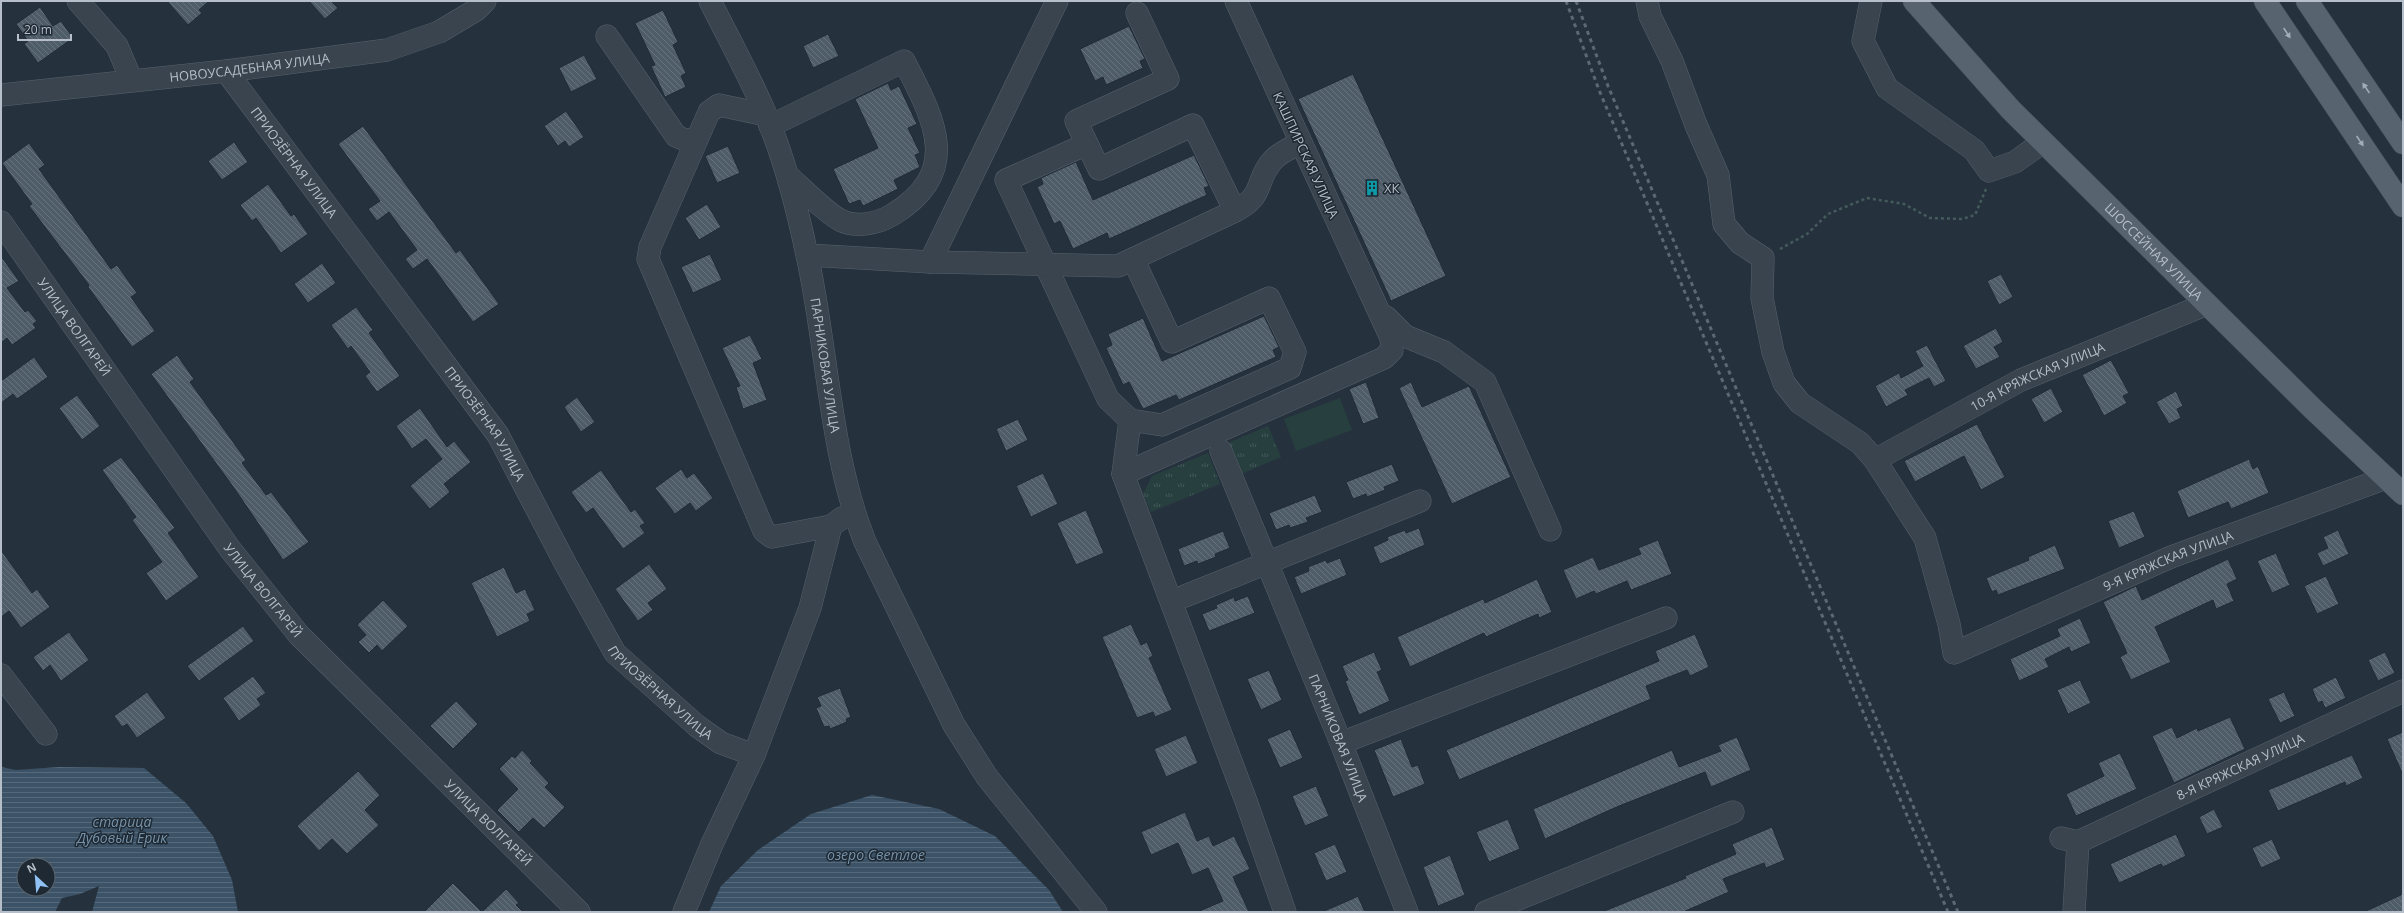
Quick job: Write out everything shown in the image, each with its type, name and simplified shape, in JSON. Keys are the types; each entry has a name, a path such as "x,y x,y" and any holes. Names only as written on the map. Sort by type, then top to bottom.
{"main road":[{"name":"ШОССЕЙНАЯ УЛИЦА","path":"1914,1 2011,110 2207,304 2403,494"},
{"path":"2265,1 2403,206"},
{"path":"2307,1 2403,143"}],"street":[{"path":"78,1 117,46 131,79"},
{"name":"НОВОУСАДЕБНАЯ УЛИЦА","path":"1,95 131,79 226,71 387,50 439,32 476,10 485,1"},
{"name":"ПАРНИКОВАЯ УЛИЦА","path":"710,1 768,120 788,176 808,256 836,431 853,511 865,542 954,724 987,777 1096,912"},
{"path":"930,262 1057,1"},
{"name":"КАШПИРСКАЯ УЛИЦА","path":"1123,474 1384,358 1392,350 1391,338 1236,1"},
{"path":"1647,1 1650,16 1672,61 1696,125 1718,175 1724,224 1740,244 1764,258 1762,298 1773,352 1784,383 1800,402 1860,443 1875,460"},
{"path":"1871,1 1863,41 1887,88 1974,150 1989,171 2015,162 2043,142"},
{"path":"1137,13 1168,79 1076,121 1099,169 1193,125 1235,211"},
{"path":"607,36 676,136 685,140 697,139"},
{"path":"788,176 840,220 864,225 885,220 908,206 924,189 938,160 936,132 924,98 904,61 768,120 719,105 709,112 650,247 648,259 764,531 772,537 831,526 853,511"},
{"name":"ПРИОЗЁРНАЯ УЛИЦА","path":"226,71 498,435 565,563 615,653 697,726 721,743 754,755"},
{"path":"808,256 930,262 1118,266 1249,204 1255,197 1264,173 1274,159 1300,143"},
{"path":"1087,144 1006,180 1108,399 1130,420 1162,425 1290,368 1295,352 1269,298 1172,342 1132,259"},
{"name":"УЛИЦА ВОЛГАРЕЙ","path":"1,222 230,549 299,635 579,912"},
{"name":"10-Я КРЯЖСКАЯ УЛИЦА","path":"1875,460 2021,380 2207,304"},
{"path":"1378,309 1404,336 1444,352 1485,382 1550,530"},
{"path":"1130,420 1123,474 1246,801 1285,912"},
{"name":"ПАРНИКОВАЯ УЛИЦА","path":"1221,451 1341,743 1407,912"},
{"name":"9-Я КРЯЖСКАЯ УЛИЦА","path":"1875,460 1924,538 1949,624 1954,653 2171,557 2386,478"},
{"path":"1185,596 1420,501"},
{"path":"684,912 712,844 754,755 810,608 831,526"},
{"path":"1341,743 1666,618"},
{"path":"1,675 46,734"},
{"name":"8-Я КРЯЖСКАЯ УЛИЦА","path":"2074,912 2069,840 2403,691"},
{"path":"1486,912 1733,812"}],"path":[{"path":"1764,258 1807,234 1828,214 1866,198 1904,204 1930,218 1962,219 1975,215 1985,195 1989,171"}],"green space":[{"path":"1340,398 1352,430 1296,451 1284,419"},
{"path":"1268,426 1281,457 1239,475 1226,444"},
{"path":"1208,453 1220,484 1151,512 1143,494 1152,476"}],"water":[{"name":"старица Дубовый Ерик","path":"1,767 16,770 59,767 144,768 186,803 213,836 232,880 238,912 92,912 99,886 80,894 62,898 55,912 1,912"},
{"name":"озеро Светлое","path":"872,795 939,809 995,836 1049,890 1063,912 709,912 721,886 758,850 811,814"}],"building":[{"path":"167,1 209,1 199,10 202,13 188,25"},
{"path":"309,1 331,1 338,8 325,19"},
{"path":"40,7 53,26 61,21 73,38 38,63 24,44 28,41 16,24"},
{"path":"663,10 678,42 673,45 686,73 681,76 686,87 665,97 651,66 655,65 635,23"},
{"path":"1129,26 1145,59 1140,61 1143,68 1106,85 1103,77 1095,81 1080,49"},
{"path":"828,34 839,56 813,68 803,46"},
{"path":"584,55 597,79 571,92 559,68"},
{"name":"ХК","path":"1353,74 1446,276 1391,301 1298,99"},
{"path":"888,83 891,90 899,86 917,124 908,128 920,153 915,155 920,167 894,180 898,189 863,206 860,200 849,204 833,169 878,148 855,99"},
{"path":"566,111 584,137 569,147 565,141 558,146 544,126"},
{"path":"363,126 456,253 460,250 499,304 473,322 427,259 413,269 405,259 417,250 389,212 377,221 368,209 380,201 338,144"},
{"path":"234,142 248,162 222,180 208,161"},
{"path":"29,143 45,165 39,169 111,269 117,265 137,293 131,297 155,331 132,347 88,287 89,285 29,206 32,204 2,163"},
{"path":"728,146 740,173 717,183 705,156"},
{"path":"1194,155 1209,186 1204,188 1207,195 1109,239 1107,233 1073,249 1060,221 1054,224 1037,187 1043,184 1041,178 1076,162 1093,200"},
{"path":"268,184 291,216 294,214 308,234 281,253 256,218 252,221 240,205"},
{"path":"707,204 721,227 699,240 685,218"},
{"path":"710,254 722,280 693,293 681,267"},
{"path":"1,256 19,281 7,288 25,312 28,310 37,321 33,324 36,328 12,345 7,338 1,343"},
{"path":"322,263 336,283 308,303 294,284"},
{"path":"2001,274 2013,297 1999,305 1987,281"},
{"path":"356,307 373,330 369,333 400,376 377,392 365,376 370,372 351,346 348,349 331,325"},
{"path":"1264,316 1279,347 1273,350 1276,357 1179,400 1176,395 1143,409 1129,382 1123,385 1106,348 1112,345 1108,334 1143,318 1162,361"},
{"path":"1996,328 2003,342 1994,347 2000,357 1976,369 1963,346"},
{"path":"750,335 762,359 753,363 767,400 743,409 736,387 740,386 722,348"},
{"path":"1927,345 1946,381 1934,387 1929,378 1905,390 1908,395 1886,407 1875,386 1899,373 1901,378 1923,366 1915,351"},
{"path":"177,355 194,379 190,382 246,460 242,463 266,495 271,492 309,542 283,560 234,488 151,374"},
{"path":"34,357 48,377 17,399 13,394 1,403 1,381"},
{"path":"2111,360 2129,393 2123,396 2127,403 2104,416 2082,375"},
{"path":"1366,382 1379,418 1363,424 1349,389"},
{"path":"1411,382 1422,407 1469,386 1511,477 1452,504 1399,388"},
{"path":"2051,388 2063,412 2044,423 2031,399"},
{"path":"2176,391 2183,406 2177,409 2181,418 2169,424 2156,402"},
{"path":"77,395 100,426 82,440 59,408"},
{"path":"577,397 595,422 581,432 564,407"},
{"path":"420,408 447,447 454,441 471,462 444,484 450,492 430,509 410,486 442,459 426,439 412,449 396,426"},
{"path":"1018,419 1028,440 1006,451 996,429"},
{"path":"1977,424 2005,477 1981,490 1964,456 1915,482 1904,461"},
{"path":"121,457 175,528 168,533 199,577 166,601 146,573 162,562 132,520 136,517 102,470"},
{"path":"2249,459 2253,469 2258,466 2269,493 2231,509 2228,502 2188,518 2177,491"},
{"path":"1392,464 1399,481 1384,487 1385,490 1367,497 1366,494 1353,499 1346,482"},
{"path":"681,469 687,478 694,473 713,498 696,511 690,503 675,514 655,488"},
{"path":"601,470 631,512 635,509 645,523 640,526 645,533 623,549 593,508 586,513 571,492"},
{"path":"1043,473 1058,504 1031,517 1016,486"},
{"path":"1315,495 1322,512 1306,518 1308,522 1290,528 1289,525 1276,530 1269,513"},
{"path":"1086,510 1104,553 1076,565 1057,523"},
{"path":"2134,511 2145,537 2119,548 2108,521"},
{"path":"1419,528 1425,545 1380,564 1373,547 1388,540 1387,537 1405,530 1406,533"},
{"path":"2338,530 2349,554 2323,566 2317,553 2328,548 2323,537"},
{"path":"1223,531 1230,548 1215,554 1216,557 1198,564 1197,561 1184,566 1178,549"},
{"path":"1658,540 1672,574 1631,590 1627,581 1596,594 1594,591 1576,599 1563,570 1593,557 1599,570 1641,554 1638,548"},
{"path":"2055,545 2065,569 1998,595 1996,590 1992,592 1986,578 2029,560 2028,557"},
{"path":"1,550 32,593 37,589 50,607 21,628 9,611 1,617"},
{"path":"2276,553 2290,585 2272,593 2257,561"},
{"path":"1340,558 1347,575 1301,594 1294,577 1309,571 1308,567 1326,560 1327,563"},
{"path":"2228,559 2237,579 2227,584 2234,601 2216,609 2213,600 2155,627 2171,662 2131,680 2120,657 2127,653 2103,602 2136,586 2142,600"},
{"path":"649,564 667,589 648,603 653,610 638,621 615,589"},
{"path":"504,567 516,593 525,589 535,610 527,614 530,621 497,637 471,583"},
{"path":"2326,576 2339,604 2317,614 2304,586"},
{"path":"1537,579 1552,612 1539,618 1538,614 1486,637 1484,633 1410,667 1397,637 1483,599 1485,603"},
{"path":"1248,596 1255,613 1209,631 1202,614 1217,608 1216,605 1234,597 1235,601"},
{"path":"383,600 408,626 382,651 377,645 369,653 358,642 366,635 357,625"},
{"path":"2080,618 2091,643 2071,652 2069,647 2045,659 2049,667 2019,681 2010,659 2060,636 2057,629"},
{"path":"1131,624 1141,645 1147,642 1153,656 1149,658 1172,710 1155,717 1153,712 1137,718 1102,637"},
{"path":"243,626 254,641 199,681 187,666"},
{"path":"69,632 89,660 61,681 50,665 43,671 33,657"},
{"path":"1695,634 1709,667 1690,676 1687,670 1646,686 1651,699 1459,780 1446,750 1659,661 1655,651"},
{"path":"1374,652 1382,670 1377,672 1390,701 1359,715 1345,681 1348,680 1342,666"},
{"path":"2385,652 2395,673 2378,681 2368,660"},
{"path":"1269,670 1282,700 1261,710 1247,679"},
{"path":"253,676 266,693 257,699 261,705 239,721 223,698"},
{"path":"2336,677 2346,698 2325,708 2322,701 2318,703 2312,689"},
{"path":"2080,680 2091,703 2068,714 2057,690"},
{"path":"840,688 851,717 846,719 847,722 830,729 829,726 824,727 816,708 821,706 817,697"},
{"path":"147,692 166,718 137,738 127,724 122,727 114,716"},
{"path":"2284,692 2295,716 2280,723 2268,699"},
{"path":"456,701 478,724 453,749 430,726"},
{"path":"2230,717 2245,749 2174,783 2152,736 2172,727 2177,738 2197,728 2198,731"},
{"path":"1290,729 1303,758 1280,768 1267,739"},
{"path":"2403,732 2403,775 2387,739"},
{"path":"1186,735 1198,763 1166,777 1154,749"},
{"path":"1737,737 1751,770 1711,787 1705,772 1619,806 1545,839 1533,809 1672,750 1679,767 1721,751 1718,745"},
{"path":"1401,739 1412,767 1418,765 1425,784 1393,797 1374,750"},
{"path":"522,750 532,761 530,763 549,783 545,787 565,807 544,828 533,818 519,832 497,810 518,789 499,769 512,756 515,758"},
{"path":"2120,753 2137,789 2076,816 2066,794 2104,776 2098,763"},
{"path":"2352,755 2363,778 2346,786 2345,782 2278,811 2268,790"},
{"path":"358,771 380,795 365,810 379,825 347,854 332,839 319,851 297,826"},
{"path":"1316,786 1329,816 1305,826 1292,796"},
{"path":"2214,809 2223,827 2207,834 2199,817"},
{"path":"1185,812 1197,841 1209,836 1213,846 1234,836 1250,869 1233,877 1249,912 1197,912 1223,901 1208,868 1192,875 1178,843 1151,855 1141,832"},
{"path":"1508,819 1520,849 1489,862 1476,832"},
{"path":"1772,827 1785,860 1766,868 1764,863 1723,879 1729,892 1683,912 1602,912 1686,878 1685,876 1736,854 1732,844"},
{"path":"2176,834 2186,856 2163,867 2161,864 2119,883 2110,864"},
{"path":"2272,839 2281,859 2261,868 2252,848"},
{"path":"1335,844 1347,872 1326,881 1314,853"},
{"path":"1450,855 1465,895 1438,906 1423,867"},
{"path":"453,883 482,912 424,912"},
{"path":"506,889 519,903 516,905 523,912 482,912"},
{"path":"2403,894 2403,912 2364,912"},
{"path":"1358,896 1365,912 1322,912 1352,899"}],"railway":[{"path":"1566,1 1599,90 1948,912"},
{"path":"1576,1 1608,86 1958,912"}],"place":[{"name":"ХК","path":"1372,188"}]}
